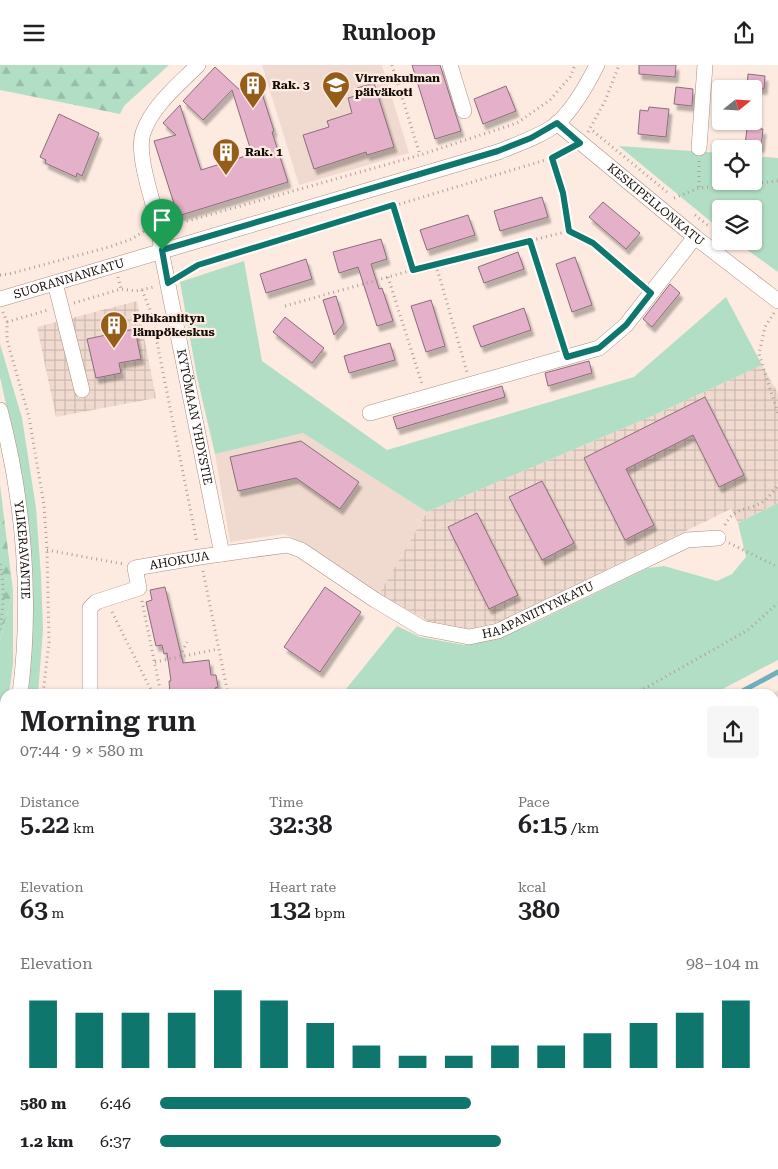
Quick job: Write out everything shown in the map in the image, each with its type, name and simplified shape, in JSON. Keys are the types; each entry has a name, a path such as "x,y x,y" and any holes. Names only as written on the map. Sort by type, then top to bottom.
{"street":[{"name":"KYTÖMAAN YHDYSTIE","path":"198,65 162,101 150,118 142,135 142,159 159,226 168,283 222,553"},
{"path":"450,65 464,111"},
{"name":"SUORANNANKATU","path":"0,299 498,151 531,138 557,123 586,88 597,65"},
{"path":"699,147 705,65"},
{"name":"KESKIPELLONKATU","path":"557,123 695,237 778,301"},
{"path":"370,413 599,348 626,325 695,237"},
{"path":"55,283 82,390"},
{"name":"YLIKERAVANTIE","path":"0,409 19,507 25,573 24,658 21,689"},
{"name":"HAAPANIITYNKATU","path":"222,553 287,545 301,550 375,600 422,628 469,637 498,631 687,541 718,538"},
{"name":"AHOKUJA","path":"135,568 222,553"},
{"path":"90,689 90,608 96,603 139,588 135,568"}],"path":[{"path":"392,65 420,155"},
{"path":"0,275 109,247 132,239 143,231 159,226 191,221 420,155 517,123 550,100 570,77 575,65"},
{"path":"7,322 121,289 136,291 168,283 198,265 552,158 580,143 605,101 619,65"},
{"path":"590,129 681,203"},
{"path":"699,147 699,188"},
{"path":"552,158 563,193 569,231"},
{"path":"674,198 699,188 778,181"},
{"path":"393,205 413,270"},
{"path":"694,215 712,229"},
{"path":"285,306 413,270 569,231 593,243 651,293"},
{"path":"530,241 567,357"},
{"path":"436,265 471,385"},
{"path":"388,277 426,397"},
{"path":"142,290 151,312 227,689"},
{"path":"0,304 7,322 8,340 31,427 44,505 49,642 44,689"},
{"path":"778,307 765,327 759,354 778,414"},
{"path":"778,486 762,503 746,507 729,517 718,538 778,567"},
{"path":"47,550 135,568"},
{"path":"0,564 3,580 0,632"},
{"path":"139,588 160,689"},
{"path":"106,600 150,689"},
{"path":"644,689 748,630 778,603"},
{"path":"180,657 187,642"},
{"path":"155,662 218,649"}],"shaded area":[{"name":"Virrenkulman päiväkoti","path":"262,65 382,65 409,153 299,185"},
{"path":"137,301 156,398 56,417 37,327"},
{"path":"762,365 778,393 778,503 738,523 731,509 498,622 470,629 428,621 379,594 427,512 652,416"},
{"path":"303,433 427,512 379,594 302,542 284,534 230,542 215,454"}],"green space":[{"path":"0,65 169,65 124,106 120,114 0,90"},
{"path":"619,146 712,152 712,190 762,190 762,157 778,158 778,272 747,250 762,250 762,200 712,200 712,223"},
{"path":"244,261 262,361 387,450 634,377 726,297 762,365 652,416 427,512 303,433 215,454 197,377 180,282"},
{"path":"0,344 22,418 36,508 43,629 38,689 28,689 31,571 9,418 0,377"},
{"path":"0,485 13,591 0,641"},
{"path":"778,503 778,660 723,689 346,689 397,626 420,637 464,645 528,626 648,568 664,566 717,581 732,574 746,557 738,523"},
{"path":"13,591 13,664 10,689 0,689 0,641"}],"building":[{"path":"412,65 440,65 461,131 435,139"},
{"path":"639,65 676,65 675,77 639,74"},
{"name":"Rak. 1","path":"215,67 243,93 260,87 288,182 178,216 154,141 176,135 163,123 180,105 201,170 252,154 232,90 203,120 183,101"},
{"path":"748,74 765,76 764,89 762,89 762,80 748,80"},
{"path":"374,83 394,147 367,155 366,152 314,169 303,135 329,127 327,121 352,113 348,98 359,95 357,88"},
{"path":"506,86 516,111 483,124 474,99"},
{"path":"676,87 693,89 692,106 674,104"},
{"path":"649,107 669,109 666,137 638,134 640,110 648,111"},
{"path":"59,114 99,133 82,176 77,173 76,177 45,163 46,160 40,157"},
{"path":"763,129 762,140 746,140 747,130"},
{"path":"542,197 548,217 500,231 494,211"},
{"path":"603,202 640,233 626,249 589,217"},
{"path":"468,215 475,235 427,250 420,230"},
{"path":"381,239 387,259 371,264 379,289 382,288 393,321 377,326 358,267 339,273 333,252"},
{"path":"518,252 524,269 484,283 478,267"},
{"path":"575,257 592,305 572,312 556,264"},
{"path":"306,259 312,279 266,293 260,274"},
{"path":"670,284 680,293 652,327 643,319"},
{"path":"336,296 344,323 334,335 323,300"},
{"path":"431,300 445,346 426,352 411,306"},
{"path":"524,308 531,330 481,347 473,326"},
{"path":"285,317 324,348 312,363 273,332"},
{"name":"Pihkaniityn lämpökeskus","path":"135,329 141,359 119,363 121,373 96,378 87,339"},
{"path":"390,343 395,360 349,373 344,356"},
{"path":"589,361 592,373 548,386 545,373"},
{"path":"502,386 505,397 397,429 393,417"},
{"path":"705,397 744,475 719,487 693,435 626,469 654,525 625,540 584,458"},
{"path":"301,441 359,482 340,509 296,478 238,491 230,457"},
{"path":"542,481 574,543 542,560 509,497"},
{"path":"477,513 518,595 489,609 448,527"},
{"path":"165,587 183,663 209,660 211,675 216,675 218,687 215,689 170,689 169,681 171,681 167,653 164,654 162,645 156,646 146,602 152,600 150,590"},
{"path":"325,587 361,612 320,672 284,647"}],"waterway":[{"path":"746,689 778,672"}],"place":[{"name":"Rak. 3","path":"253,109"},
{"name":"Virrenkulman päiväkoti","path":"336,109"},
{"name":"Rak. 1","path":"226,176"},
{"name":"Pihkaniityn lämpökeskus","path":"114,349"}],"route":[{"path":"557,123 580,143 552,158 563,193 569,231 593,243 651,293 626,325 599,348 567,357 530,241 413,270 393,205 198,265 168,283 162,250 498,151 531,138 557,123"}]}
